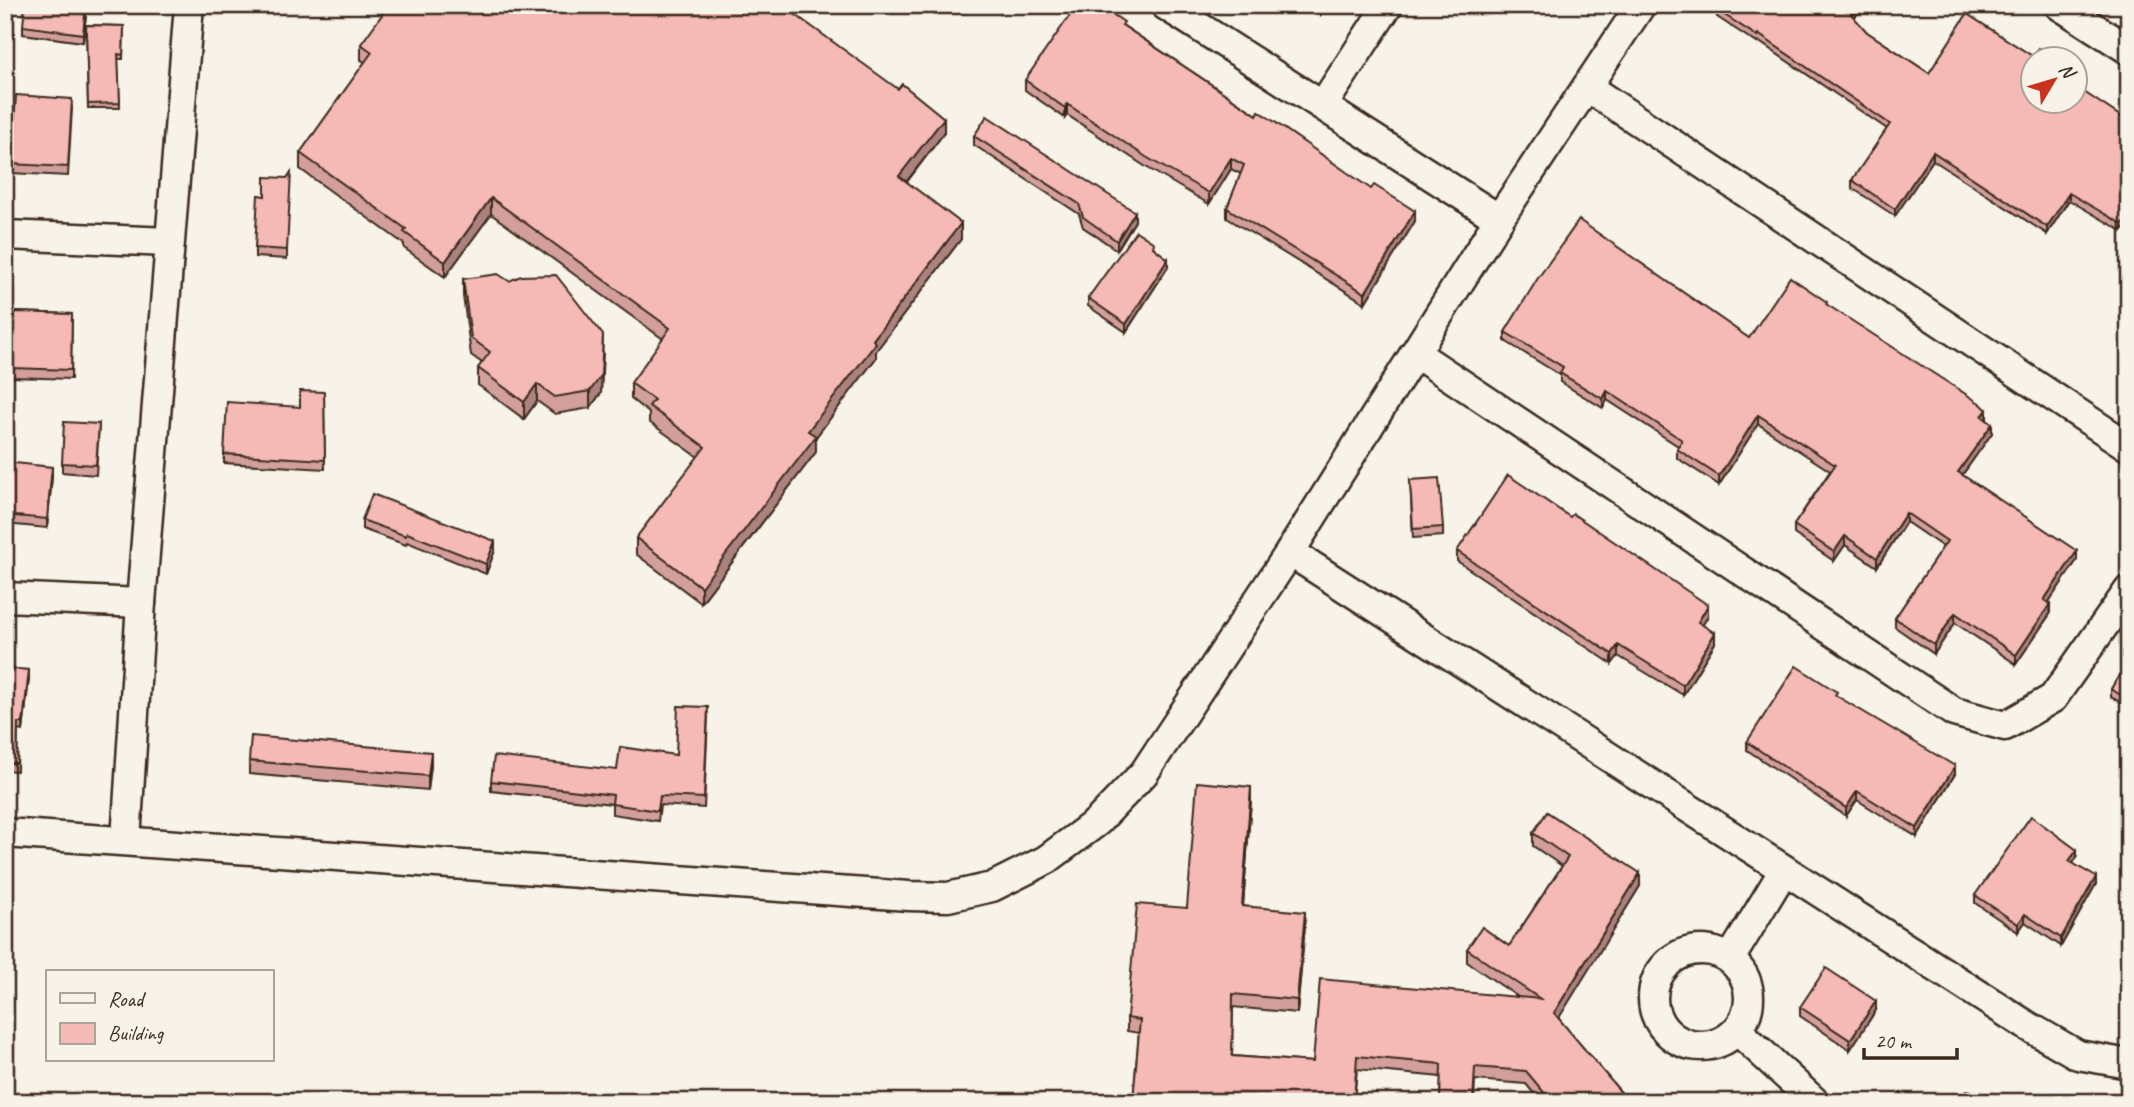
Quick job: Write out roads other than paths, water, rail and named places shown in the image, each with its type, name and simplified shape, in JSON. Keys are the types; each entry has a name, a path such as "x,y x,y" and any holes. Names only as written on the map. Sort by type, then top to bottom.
{"street":[{"path":"126,841 141,603 189,5"},
{"path":"1165,5 1499,219"},
{"path":"1323,105 1388,5"},
{"path":"5,832 909,896 948,897 992,887 1046,860 1097,822 1144,773 1290,552 1499,219 1641,5"},
{"path":"2059,5 2129,50"},
{"path":"1587,87 2129,447"},
{"path":"5,235 169,242"},
{"path":"1415,353 1954,712 2005,726 2053,698 2129,590"},
{"path":"1290,552 2026,1025 2078,1055 2129,1065"},
{"path":"5,597 141,603"},
{"path":"1730,960 1784,870"},
{"path":"1700,950 1716,952 1730,960 1741,971 1748,985 1746,1017 1737,1030 1725,1040 1710,1046 1695,1046 1679,1041 1662,1025 1653,1003 1654,987 1660,972 1670,960 1700,950"},
{"path":"1737,1030 1815,1102"}]}
